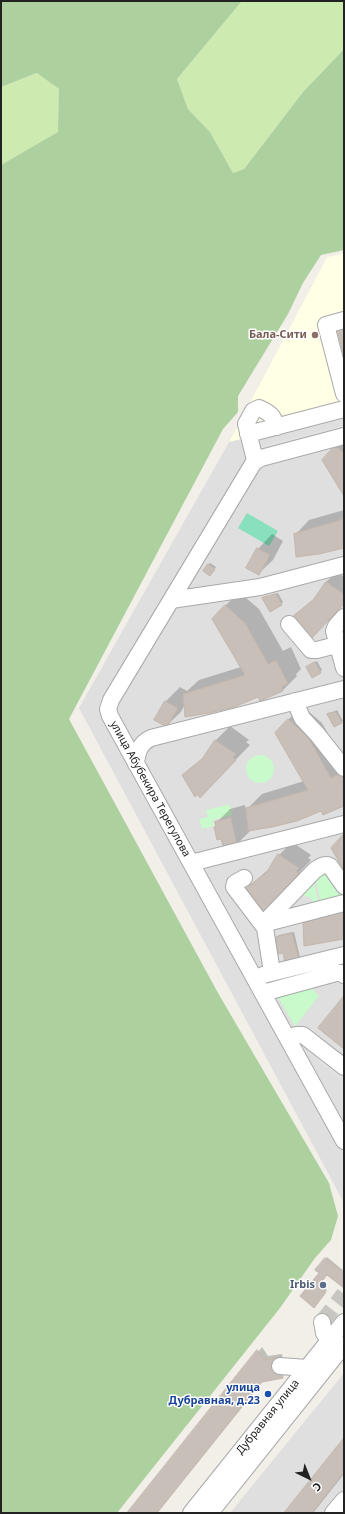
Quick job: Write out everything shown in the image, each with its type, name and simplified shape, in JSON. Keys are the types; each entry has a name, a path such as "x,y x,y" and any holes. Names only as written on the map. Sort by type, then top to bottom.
{"street":[{"path":"344,320 326,325 344,394"},
{"path":"277,427 272,414 261,408 256,408 253,411 246,423 255,460 344,436"},
{"path":"248,434 344,409"},
{"name":"улица Абубекира Терегулова","path":"255,460 108,705 110,716 344,1141"},
{"path":"171,600 260,587 344,565"},
{"path":"344,617 335,628 341,644 344,668"},
{"path":"289,624 306,646 311,650 341,644"},
{"path":"136,764 137,753 140,747 152,738 344,689"},
{"path":"295,701 302,718 344,768"},
{"path":"191,863 344,824"},
{"path":"263,924 315,870 320,867 327,865 330,866 344,886"},
{"path":"244,878 235,883 234,887 263,924 272,972"},
{"path":"263,924 344,903"},
{"path":"254,977 344,955"},
{"path":"263,993 336,973 341,973 344,975"},
{"path":"288,1038 296,1035 303,1035 344,1067"},
{"path":"322,1322 324,1333 337,1343"},
{"name":"Дубравная улица","path":"210,1513 337,1343 344,1322"},
{"name":"Дубравная улица","path":"191,1513 307,1368 337,1343"},
{"path":"280,1366 307,1368"},
{"path":"333,1513 344,1500"}],"shaded area":[{"path":"344,253 344,1203 79,708 229,442 327,257"},
{"name":"Бала-Сити","path":"344,253 344,413 229,442 327,257"},
{"path":"344,425 344,433 259,455 257,447"},
{"path":"319,1053 344,1073 344,1083 315,1059"},
{"path":"344,1373 344,1513 230,1513"}],"green space":[{"path":"1,1 242,1 177,79 188,109 210,132 233,173 244,169 303,92 344,49 344,250 321,255 303,283 288,314 238,396 238,412 223,429 69,719 218,993 329,1183 338,1216 331,1240 315,1258 280,1308 117,1513 1,1513 1,165 58,132 59,89 37,73 1,87"},
{"path":"242,1 344,1 344,49 303,92 244,169 233,173 210,132 188,109 177,79"},
{"path":"38,73 59,89 59,132 1,165 1,87"},
{"path":"247,513 278,531 269,546 238,528"},
{"path":"260,755 270,759 274,769 270,779 260,783 250,779 246,769 250,759"},
{"path":"230,804 232,815 213,820 214,826 202,829 199,819 208,817 206,810"},
{"path":"325,871 342,892 341,896 321,903 315,878"},
{"path":"313,880 319,904 315,905 310,897 303,896 302,892"},
{"path":"311,988 319,996 295,1026 278,997"}],"building":[{"path":"344,327 344,357 337,329"},
{"path":"335,446 344,453 344,496 322,460"},
{"path":"344,519 344,548 319,554 296,557 294,534"},
{"path":"257,548 270,555 259,575 246,568"},
{"path":"208,564 215,569 210,576 203,571"},
{"path":"326,582 344,594 344,604 311,639 306,638 292,617 313,600"},
{"path":"276,594 282,605 270,612 262,598"},
{"path":"225,605 245,623 268,664 276,660 288,684 282,687 283,691 260,701 258,697 234,707 185,717 183,694 245,675 212,619"},
{"path":"315,662 321,673 312,678 306,667"},
{"path":"165,701 178,708 167,727 154,720"},
{"path":"336,712 342,723 334,727 327,714"},
{"path":"288,719 308,737 331,778 339,774 344,784 344,806 323,815 321,811 297,821 248,831 246,808 308,790 275,733"},
{"path":"215,740 236,754 233,757 236,760 200,798 197,794 195,797 182,775 202,759"},
{"path":"231,818 237,845 224,849 221,839 217,840 214,827 216,827 215,822"},
{"path":"344,834 344,870 331,848"},
{"path":"278,854 299,868 296,871 299,874 264,912 261,908 258,911 245,889 266,873"},
{"path":"344,911 344,939 304,946 303,923"},
{"path":"292,933 299,959 285,963 283,953 277,954 274,942 277,941 276,937"},
{"path":"344,996 344,1049 318,1028"},
{"path":"325,1258 344,1274 344,1288 327,1275 318,1286 326,1292 314,1308 300,1296 319,1273 315,1270"},
{"path":"257,1350 264,1360 279,1357 283,1378 262,1382 157,1513 127,1513"},
{"path":"344,1438 344,1472 312,1513 284,1513"}],"tunnel":[{"path":"322,1322 344,1294"}],"place":[{"name":"Бала-Сити","path":"315,335"},
{"name":"Irbis","path":"323,1285"},
{"name":"улица Дубравная, д.23","path":"268,1394"}]}
